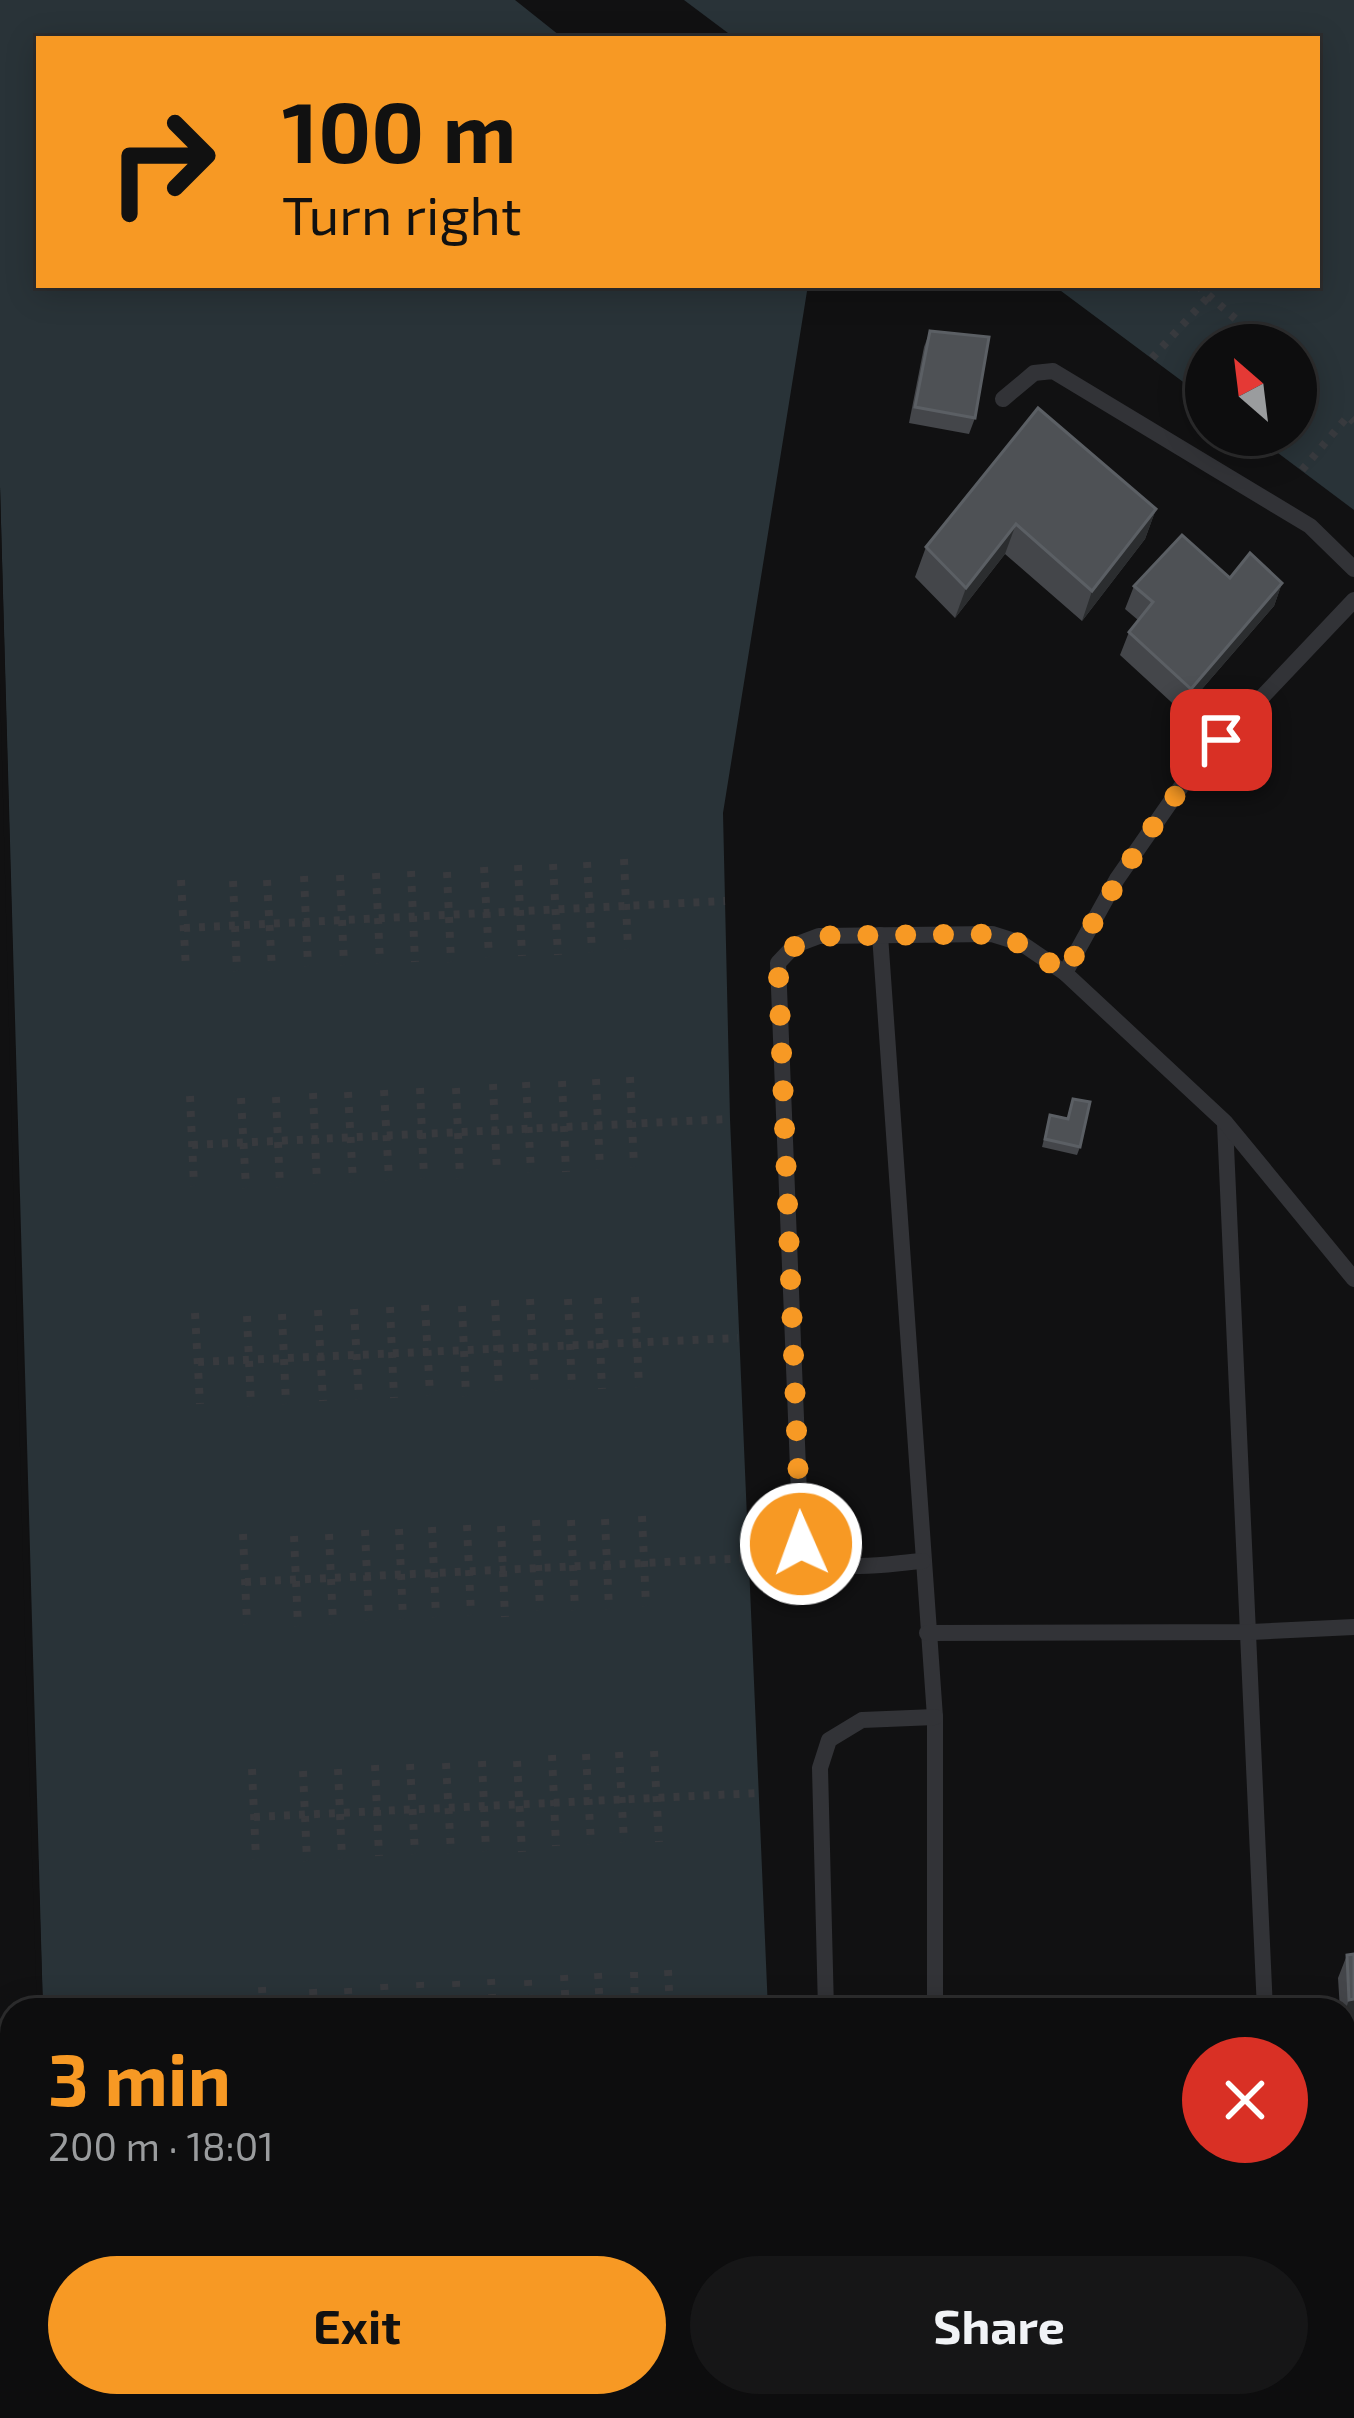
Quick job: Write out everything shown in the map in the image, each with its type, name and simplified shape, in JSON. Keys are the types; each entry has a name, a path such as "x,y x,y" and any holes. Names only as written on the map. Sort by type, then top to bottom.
{"lane":[{"path":"1003,398 1034,373 1053,371 1310,526 1354,569"},
{"path":"1065,973 1117,880 1192,771 1354,600"},
{"path":"880,934 934,1717 935,1998"},
{"path":"922,1561 841,1567 817,1561 801,1544 778,963 796,945 820,936 880,934 992,934 1021,944 1065,973 1225,1122 1354,1279"},
{"path":"1225,1122 1265,1998"},
{"path":"927,1633 1354,1627"},
{"path":"826,1998 820,1768 829,1740 862,1720 934,1717"}],"path":[{"path":"1200,288 1241,324"},
{"path":"1152,358 1209,296"},
{"path":"1302,470 1348,416 1354,422"},
{"path":"623,859 628,949"},
{"path":"587,862 592,952"},
{"path":"553,864 558,955"},
{"path":"518,865 522,956"},
{"path":"484,867 489,957"},
{"path":"411,871 416,962"},
{"path":"447,872 452,962"},
{"path":"376,873 380,963"},
{"path":"340,875 344,965"},
{"path":"304,876 308,966"},
{"path":"181,880 186,969"},
{"path":"267,880 272,970"},
{"path":"233,881 237,971"},
{"path":"184,928 724,902"},
{"path":"630,1077 634,1167"},
{"path":"596,1079 600,1169"},
{"path":"562,1081 566,1172"},
{"path":"526,1082 531,1172"},
{"path":"493,1084 497,1174"},
{"path":"420,1088 424,1178"},
{"path":"456,1088 460,1178"},
{"path":"384,1090 389,1180"},
{"path":"348,1091 352,1182"},
{"path":"313,1093 317,1183"},
{"path":"190,1096 194,1186"},
{"path":"276,1097 280,1187"},
{"path":"242,1098 246,1188"},
{"path":"192,1145 730,1119"},
{"path":"635,1297 639,1388"},
{"path":"568,1298 572,1389"},
{"path":"598,1298 602,1389"},
{"path":"530,1299 535,1389"},
{"path":"495,1300 500,1390"},
{"path":"425,1305 430,1395"},
{"path":"462,1306 466,1396"},
{"path":"390,1307 394,1398"},
{"path":"354,1309 359,1399"},
{"path":"318,1310 322,1400"},
{"path":"195,1313 200,1404"},
{"path":"282,1314 286,1404"},
{"path":"247,1316 251,1406"},
{"path":"198,1362 739,1338"},
{"path":"642,1516 646,1606"},
{"path":"604,1519 609,1609"},
{"path":"536,1520 540,1610"},
{"path":"571,1520 575,1610"},
{"path":"467,1525 471,1615"},
{"path":"501,1526 505,1616"},
{"path":"432,1527 436,1617"},
{"path":"399,1529 403,1619"},
{"path":"365,1530 370,1620"},
{"path":"242,1534 247,1624"},
{"path":"329,1534 333,1624"},
{"path":"294,1536 298,1626"},
{"path":"245,1582 749,1558"},
{"path":"654,1751 659,1842"},
{"path":"619,1752 624,1842"},
{"path":"586,1754 591,1844"},
{"path":"552,1756 556,1846"},
{"path":"482,1761 486,1851"},
{"path":"518,1761 522,1852"},
{"path":"446,1762 451,1853"},
{"path":"410,1764 415,1854"},
{"path":"374,1765 379,1856"},
{"path":"252,1769 256,1859"},
{"path":"338,1769 342,1859"},
{"path":"303,1771 308,1861"},
{"path":"254,1817 758,1792"},
{"path":"668,1970 669,1998"},
{"path":"634,1972 635,1998"},
{"path":"598,1973 599,1998"},
{"path":"564,1975 565,1998"},
{"path":"491,1979 492,1998"},
{"path":"528,1980 529,1998"},
{"path":"456,1981 457,1998"},
{"path":"420,1982 421,1998"},
{"path":"384,1984 385,1998"},
{"path":"262,1987 262,1998"},
{"path":"348,1988 348,1998"},
{"path":"313,1990 313,1998"}],"shaded area":[{"path":"0,0 515,0 560,36 36,36 36,288 808,288 723,813 730,1119 767,1998 43,1998 0,487"},
{"path":"684,0 1354,0 1354,510 1282,456 1317,456 1317,324 1185,324 1185,383 1057,288 1320,288 1320,36 732,36"}],"pier":[{"path":"0,487 43,1998 37,1998 26,1676 0,684"}],"building":[{"path":"930,331 989,337 975,418 915,407"},
{"path":"1038,408 1156,509 1092,591 1016,524 966,588 926,547"},
{"path":"1182,535 1230,578 1250,553 1282,583 1191,689 1129,632 1153,602 1134,586"},
{"path":"1073,1099 1090,1102 1080,1147 1045,1139 1050,1115 1068,1119"},
{"path":"1354,1954 1354,1998 1349,1998 1347,1955"}],"route":[{"path":"801,1544 778,963 796,945 820,936 992,934 1021,944 1065,973 1117,880 1192,771 1221,740"}]}
